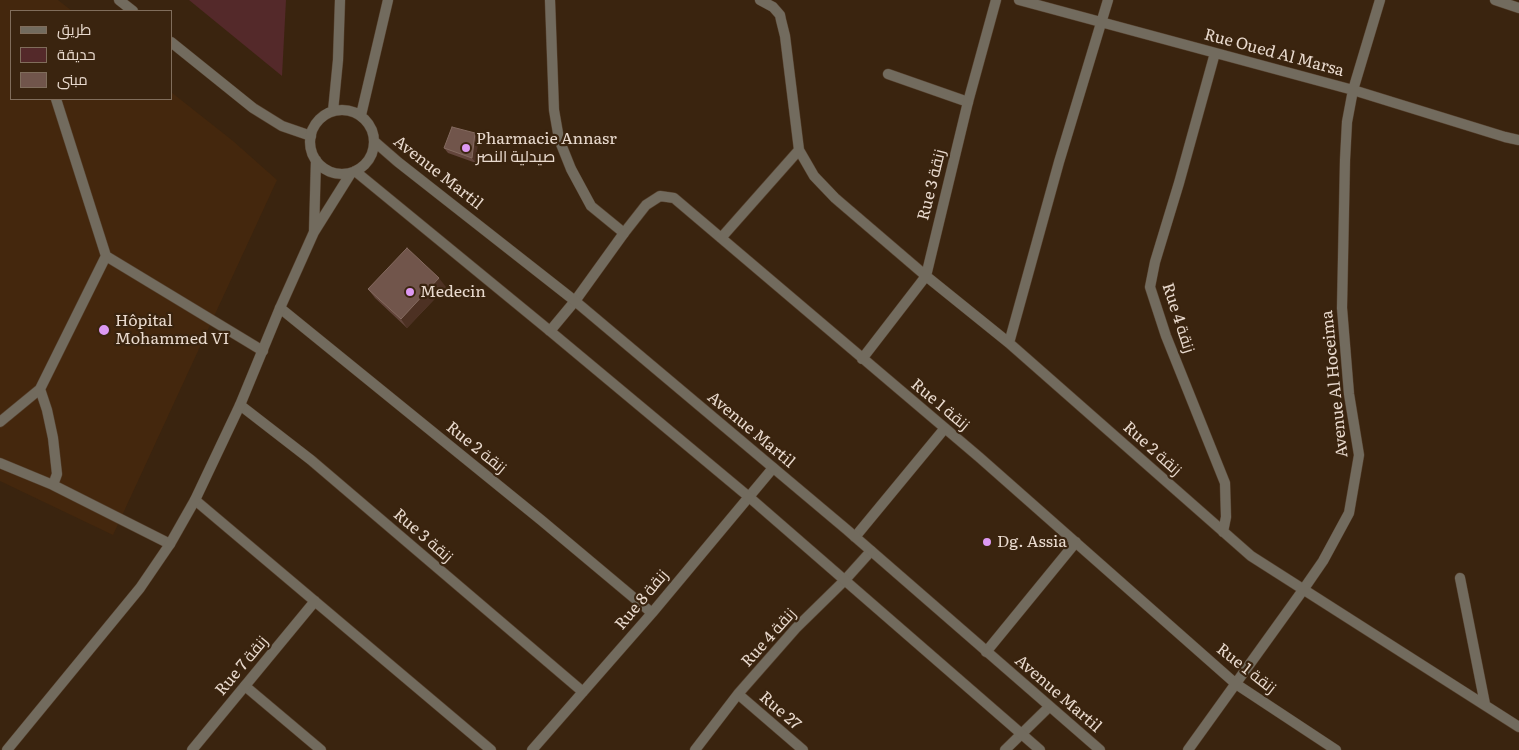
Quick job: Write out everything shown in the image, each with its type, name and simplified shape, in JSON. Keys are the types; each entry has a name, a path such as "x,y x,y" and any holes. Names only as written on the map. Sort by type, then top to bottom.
{"street":[{"path":"119,0 132,10"},
{"path":"333,111 338,60 340,0"},
{"path":"361,115 388,0"},
{"path":"550,0 554,110 559,139 571,169 591,206 624,232"},
{"path":"720,238 799,150 780,14 769,4 760,0"},
{"name":"Rue 3 زنقة","path":"862,359 926,276 968,102 996,0"},
{"name":"Rue Oued Al Marsa","path":"1019,0 1354,90 1519,140"},
{"path":"1009,344 1059,162 1108,0"},
{"name":"Avenue Al Hoceima","path":"1188,750 1323,561 1349,513 1359,456 1349,394 1342,308 1347,122 1354,90 1380,0"},
{"path":"1495,0 1519,8"},
{"path":"172,43 253,108 282,126 311,136"},
{"name":"Rue 4 زنقة","path":"1215,53 1151,276 1150,287 1166,336 1224,477 1226,499 1223,532"},
{"path":"888,74 968,102"},
{"path":"56,100 106,256 263,351"},
{"path":"7,750 140,588 170,544 194,500 240,405 314,232 353,172 363,166 373,151 375,142 371,127 361,115 348,110 333,111 318,120 311,136 312,153 321,166 335,173 353,172 550,331 749,498 1040,750"},
{"name":"Avenue Martil","path":"375,142 575,301 855,537 1048,707 1100,750"},
{"name":"Rue 2 زنقة","path":"799,150 808,167 824,187 926,276 1009,344 1251,556 1519,727"},
{"path":"314,232 316,160"},
{"name":"Rue 1 زنقة","path":"550,331 575,301 624,232 646,205 655,198 666,196 674,198 945,428 1236,684 1336,750"},
{"path":"0,422 40,389 106,256"},
{"name":"Rue 2 زنقة","path":"280,308 541,520 652,613"},
{"path":"40,389 48,410 53,438 57,474 53,485"},
{"name":"Rue 3 زنقة","path":"240,405 311,460 583,692"},
{"path":"855,537 945,428"},
{"path":"0,463 53,485 170,544"},
{"name":"Rue 8 زنقة","path":"532,750 652,613 773,468"},
{"path":"194,500 491,750"},
{"path":"986,652 1076,542"},
{"name":"Rue 4 زنقة","path":"695,750 738,694 796,628 844,581 870,551"},
{"path":"1460,578 1485,704"},
{"name":"Rue 7 زنقة","path":"192,750 315,601"},
{"path":"245,686 321,750"},
{"name":"Rue 27","path":"738,694 803,750"},
{"path":"1005,750 1048,707"}],"shaded area":[{"name":"Hôpital Mohammed VI","path":"0,0 58,0 71,10 10,10 10,100 172,100 172,93 233,141 277,180 113,535 0,481"}],"green space":[{"path":"189,0 286,0 282,76"}],"building":[{"path":"452,127 475,133 472,158 444,148"},
{"name":"Medecin","path":"407,248 439,278 401,319 368,289"}],"place":[{"name":"Pharmacie Annasr صيدلية النصر","path":"466,148"},
{"name":"Medecin","path":"410,292"},
{"name":"Hôpital Mohammed VI","path":"104,330"},
{"name":"Dg. Assia","path":"987,542"}]}
